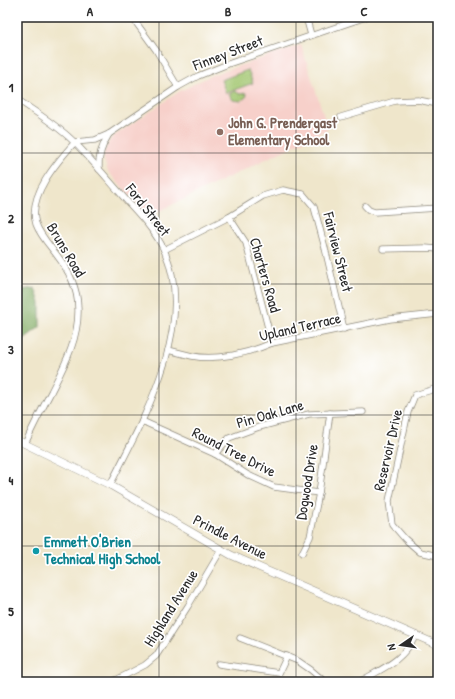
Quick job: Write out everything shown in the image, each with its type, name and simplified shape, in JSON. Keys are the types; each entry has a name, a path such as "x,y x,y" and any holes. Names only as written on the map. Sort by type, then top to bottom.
{"main road":[{"name":"Prindle Avenue","path":"17,440 110,485 221,550 438,645"}],"street":[{"path":"132,17 156,50 178,87"},
{"path":"306,17 311,35"},
{"name":"Finney Street","path":"75,142 95,140 109,134 178,87 198,76 228,64 366,17"},
{"name":"Ford Street","path":"17,99 75,142 141,216 164,250 172,276 175,304 168,350 157,388 110,485"},
{"path":"341,117 395,101 418,100 438,104"},
{"path":"99,170 102,148 109,134"},
{"name":"Bruns Road","path":"25,444 67,358 75,339 78,324 78,310 74,283 66,267 39,231 34,208 38,194 49,175 75,142"},
{"name":"Fairview Street","path":"164,250 229,217 263,196 283,190 303,194 314,207 326,248 344,329"},
{"path":"365,206 375,212 438,208"},
{"name":"Charters Road","path":"229,217 246,243 272,343"},
{"path":"383,249 438,248"},
{"name":"Upland Terrace","path":"168,350 194,356 236,355 254,351 272,343 390,319 438,314"},
{"name":"Reservoir Drive","path":"438,388 416,395 408,412 389,500 392,524 420,552 438,556"},
{"name":"Pin Oak Lane","path":"215,454 229,438 259,427 308,414 363,412"},
{"name":"Dogwood Drive","path":"302,553 310,537 319,494 330,413"},
{"name":"Round Tree Drive","path":"142,421 215,454 248,475 274,487 319,494"},
{"name":"Highland Avenue","path":"112,682 145,665 156,656 221,550"},
{"path":"359,682 391,665 399,659 409,647 416,635"},
{"path":"240,638 298,660 325,682"},
{"path":"219,664 279,673 287,656"},
{"path":"17,679 26,682"}],"shaded area":[{"name":"John G. Prendergast Elementary School","path":"301,45 328,129 149,216 108,172 104,160 104,152 110,140 180,91 212,75"}],"green space":[{"path":"248,70 253,83 226,93 221,80"},
{"path":"235,91 240,94 246,93 247,96 241,101 233,100 229,94"},
{"path":"17,285 21,290 35,288 40,303 40,327 17,344"}],"place":[{"name":"John G. Prendergast Elementary School","path":"220,132"},
{"name":"Emmett O'Brien Technical High School","path":"36,551"}]}
